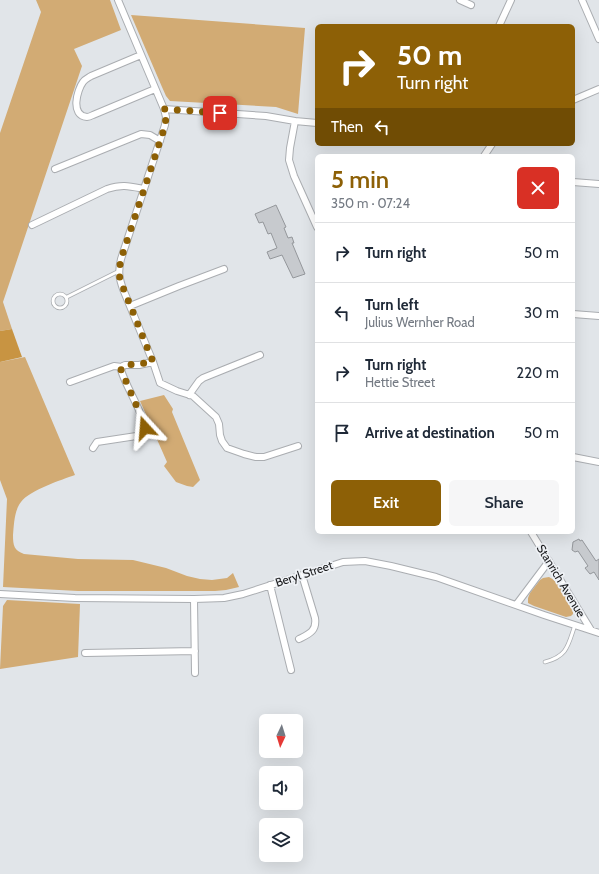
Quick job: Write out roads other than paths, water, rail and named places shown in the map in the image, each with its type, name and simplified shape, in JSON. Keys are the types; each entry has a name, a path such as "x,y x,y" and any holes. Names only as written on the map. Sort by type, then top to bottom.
{"street":[{"path":"118,0 164,109 166,120 121,259 119,271 120,280 160,383 197,399 216,417 219,424 222,441 229,449 256,457 298,446"},
{"path":"460,0 472,5"},
{"path":"500,24 511,0"},
{"path":"582,0 599,39"},
{"path":"142,55 91,76 85,80 78,94 76,103 79,114 87,117 93,115 155,88"},
{"path":"575,99 599,89"},
{"path":"164,109 266,116 315,123"},
{"path":"295,121 289,160 294,176 315,223"},
{"path":"55,169 141,134 150,135 160,140"},
{"path":"575,182 599,184"},
{"path":"32,225 116,186 144,189"},
{"path":"130,306 224,269"},
{"path":"575,314 599,316"},
{"path":"189,395 203,378 260,355"},
{"path":"70,382 114,366 122,367 125,365 153,362"},
{"path":"93,448 97,442 143,435 145,433 142,419 122,372 122,367"},
{"path":"575,457 599,462"},
{"name":"Stanrich Avenue","path":"532,534 591,630"},
{"name":"Beryl Street","path":"0,594 74,598 194,599 231,597 343,562 365,561 377,562 436,577 599,633"},
{"path":"516,605 549,561"},
{"path":"299,639 309,634 315,627 316,623 302,575"},
{"path":"270,585 291,670"},
{"path":"194,599 195,673"},
{"path":"85,653 195,651"}],"lane":[{"path":"67,297 119,271"},
{"path":"57,294 64,294 67,297 67,303 63,307 58,307 54,304 53,300 57,294"},
{"path":"545,662 562,654 567,646 575,625"}]}
